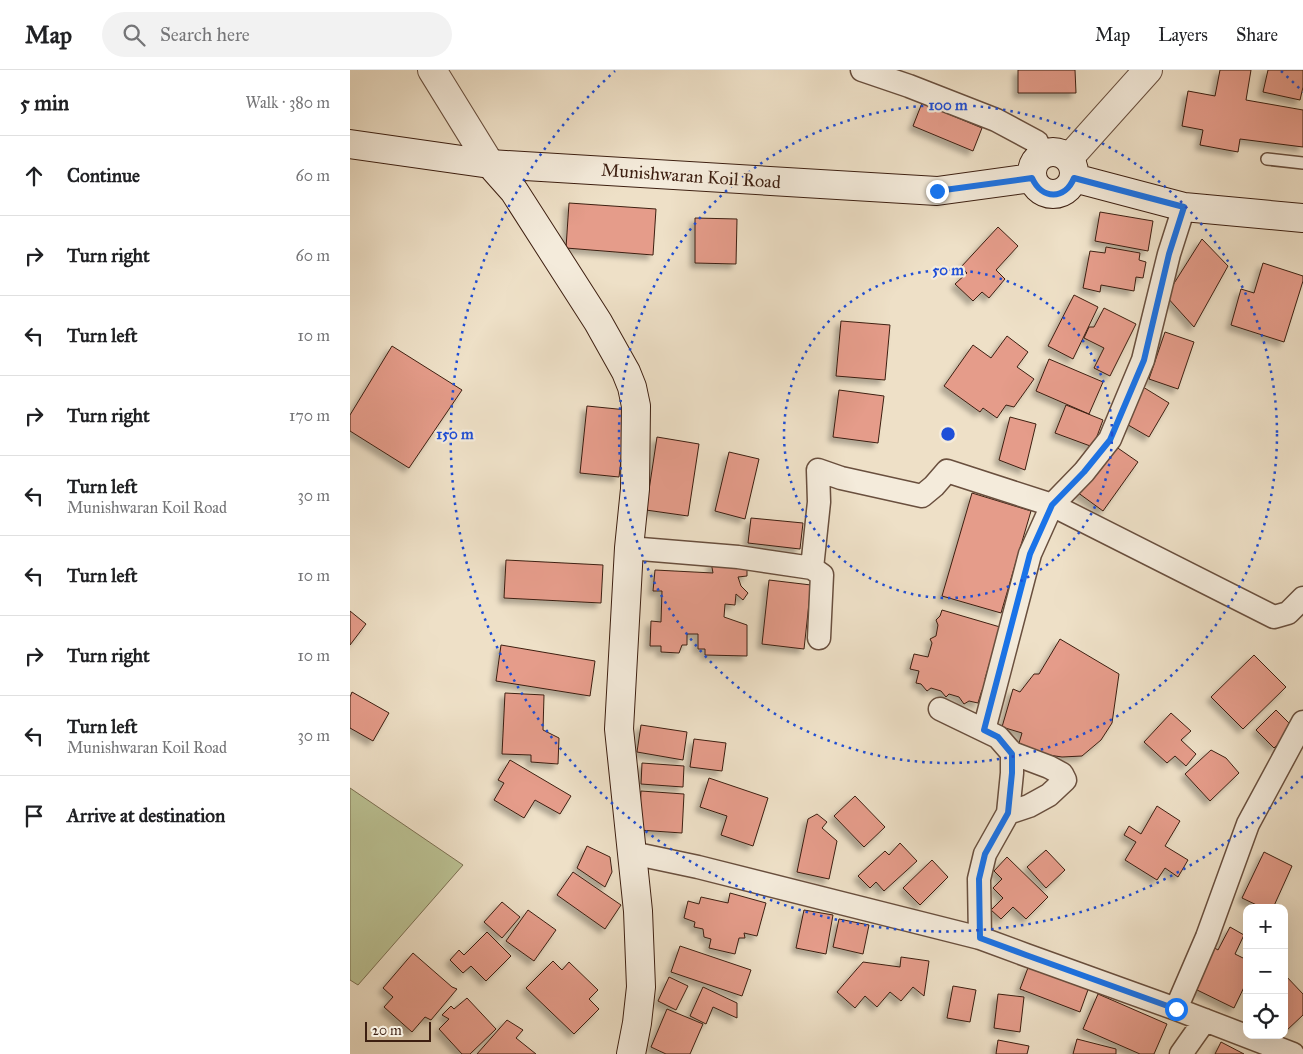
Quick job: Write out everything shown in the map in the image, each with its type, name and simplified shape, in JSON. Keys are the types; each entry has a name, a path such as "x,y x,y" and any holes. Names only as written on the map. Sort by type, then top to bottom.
{"main road":[{"path":"432,70 490,164 514,191 598,322 626,372 632,387 636,406 635,489 629,548 619,729 638,911 641,987 631,1054"},
{"path":"1054,167 1148,70"},
{"name":"Munishwaran Koil Road","path":"350,144 490,164 937,191 1054,167 1184,207 1303,218"}],"street":[{"path":"862,70 996,120 1037,142 1054,167"},
{"path":"984,730 1030,554 1052,505 1084,472 1110,440 1144,360 1169,254 1184,207"},
{"path":"812,568 820,502 818,470 841,478 922,496 934,486 947,470 1052,505 1274,617 1288,613 1303,598"},
{"path":"629,548 738,557 812,568 822,575 819,638"},
{"path":"940,709 998,737 1012,754 1049,767 1062,774 1065,780 1049,795 1029,806 1008,813"},
{"path":"1176,1009 1207,937 1248,824 1303,722"},
{"path":"980,938 979,879 985,854 1008,813 1012,754"},
{"path":"632,853 708,869 980,938 1176,1009 1293,1054"},
{"path":"1181,1054 1205,1020"}],"lane":[{"path":"1267,160 1303,163"}],"green space":[{"path":"350,788 463,865 358,985 350,980"}],"building":[{"path":"1018,70 1075,70 1076,93 1018,93"},
{"path":"1220,70 1251,70 1246,100 1303,110 1303,147 1240,139 1238,152 1200,145 1203,130 1182,126 1188,91 1215,96"},
{"path":"1268,70 1303,70 1303,87 1300,100 1263,92"},
{"path":"922,103 982,128 973,151 913,126"},
{"path":"569,203 656,209 653,255 566,248"},
{"path":"1100,212 1153,221 1148,251 1095,241"},
{"path":"695,218 737,219 736,264 695,263"},
{"path":"998,227 1018,246 996,270 1005,279 989,298 982,292 973,301 955,284 967,273 961,267"},
{"path":"1202,239 1228,266 1194,327 1166,296"},
{"path":"1106,247 1140,253 1139,260 1146,262 1143,278 1136,277 1134,291 1101,285 1100,292 1083,288 1090,251 1105,253"},
{"path":"1263,263 1303,276 1284,342 1231,325 1241,289 1254,293"},
{"path":"1074,295 1098,307 1073,359 1048,346"},
{"path":"1104,308 1136,324 1110,376 1094,368 1104,348 1084,338 1089,327 1094,327"},
{"path":"841,321 890,325 885,380 836,376"},
{"path":"1165,332 1194,342 1178,389 1149,379"},
{"path":"1007,336 1028,352 1017,367 1034,379 1014,407 1006,405 997,418 983,408 980,412 944,386 973,345 991,358"},
{"path":"392,346 462,390 409,468 350,431 350,415"},
{"path":"1049,359 1103,382 1089,414 1036,391"},
{"path":"1143,387 1169,403 1149,437 1123,422"},
{"path":"839,390 884,396 878,443 833,437"},
{"path":"1066,405 1103,420 1093,447 1055,433"},
{"path":"587,406 627,410 619,477 580,473"},
{"path":"1010,417 1036,424 1025,470 999,460"},
{"path":"657,437 699,444 688,516 646,510"},
{"path":"1112,444 1138,462 1103,511 1077,492"},
{"path":"729,452 759,459 745,519 715,511"},
{"path":"972,493 1031,511 1001,613 942,596"},
{"path":"751,518 803,523 800,549 748,543"},
{"path":"506,560 603,565 601,603 504,598"},
{"path":"711,562 747,565 747,576 738,577 741,586 748,593 743,600 736,594 735,605 725,604 724,617 747,625 747,656 705,655 705,649 698,649 698,634 687,634 687,645 682,645 679,653 661,652 661,646 650,646 651,621 661,622 662,591 653,591 655,570 713,573"},
{"path":"769,580 811,585 804,649 762,644"},
{"path":"942,610 1000,627 985,679 989,680 986,692 982,690 978,703 969,701 964,704 959,697 949,694 946,697 941,691 931,688 927,691 921,684 916,683 919,671 910,669 914,654 928,657 932,643 930,639 936,636 938,625 936,620"},
{"path":"350,611 366,624 350,645"},
{"path":"1060,639 1119,674 1112,723 1101,740 1082,756 1062,757 1042,754 1019,743 1022,733 1002,727 1013,689 1020,692 1034,674 1039,674"},
{"path":"501,645 595,661 590,696 496,681"},
{"path":"1254,655 1286,687 1243,729 1211,697"},
{"path":"352,692 389,713 373,741 350,728 350,697"},
{"path":"505,693 544,695 543,730 559,738 558,764 531,762 531,755 502,754"},
{"path":"1276,710 1294,728 1274,748 1256,730"},
{"path":"1171,713 1191,731 1181,740 1196,754 1186,766 1175,756 1167,763 1144,742"},
{"path":"641,725 687,732 683,760 637,752"},
{"path":"694,739 726,743 722,771 690,767"},
{"path":"1211,750 1226,758 1239,773 1210,801 1185,774"},
{"path":"510,760 571,796 560,814 535,800 524,818 494,800 504,783 498,780"},
{"path":"642,763 684,766 683,787 641,784"},
{"path":"709,778 768,798 753,846 721,835 727,816 700,807"},
{"path":"641,791 684,794 682,833 639,830"},
{"path":"855,796 885,827 864,847 834,816"},
{"path":"1157,806 1180,821 1165,846 1188,860 1178,877 1165,868 1157,880 1125,860 1136,842 1124,835 1129,826 1141,834"},
{"path":"817,814 827,822 822,828 837,841 829,879 797,872 808,819"},
{"path":"900,843 917,861 884,891 876,882 870,888 858,876 885,851 889,855"},
{"path":"587,846 610,857 612,872 605,887 577,868"},
{"path":"1046,850 1065,870 1046,888 1027,867"},
{"path":"1264,852 1292,866 1275,904 1255,904 1242,898"},
{"path":"1007,857 1048,897 1026,919 1013,907 1001,919 991,910 1003,898 993,888 1002,879 994,871"},
{"path":"932,860 948,877 920,905 903,888"},
{"path":"573,872 621,905 605,929 557,895"},
{"path":"730,893 766,903 757,936 744,933 745,938 739,938 735,954 709,948 711,939 704,937 703,929 694,927 695,922 684,918 688,901 699,904 701,897 728,903"},
{"path":"502,902 520,917 502,938 484,922"},
{"path":"528,910 556,930 534,961 506,941"},
{"path":"804,910 833,915 826,954 796,948"},
{"path":"839,919 869,925 863,954 833,947"},
{"path":"1230,927 1243,934 1235,954 1243,958 1243,989 1234,1008 1193,988 1213,947 1218,950"},
{"path":"487,932 511,956 486,981 471,966 463,973 450,960 459,950 464,955"},
{"path":"680,946 751,970 742,996 671,972"},
{"path":"413,953 452,987 457,989 431,1020 425,1017 412,1032 384,1007 393,997 383,988"},
{"path":"901,957 929,961 924,996 913,987 901,1001 890,992 877,1007 865,996 855,1008 837,992 863,962 900,967"},
{"path":"553,961 562,970 569,962 598,990 589,999 599,1009 574,1034 526,988"},
{"path":"1029,965 1089,987 1080,1012 1020,989"},
{"path":"669,977 688,986 676,1010 658,1001"},
{"path":"1288,978 1303,994 1303,1015 1288,1029"},
{"path":"953,986 976,990 970,1022 947,1018"},
{"path":"703,987 737,1003 737,1018 713,1007 706,1024 690,1016"},
{"path":"998,994 1024,997 1020,1032 994,1028"},
{"path":"1098,994 1167,1024 1154,1054 1140,1054 1083,1029"},
{"path":"467,998 496,1029 470,1054 462,1054 439,1029 449,1019 442,1015 451,1006 454,1009"},
{"path":"667,1009 703,1024 690,1054 666,1054 651,1047"},
{"path":"507,1020 523,1030 516,1038 536,1054 477,1054"},
{"path":"1077,1039 1116,1049 1116,1054 1073,1054"},
{"path":"998,1040 1029,1046 1027,1054 996,1054"},
{"path":"1221,1042 1244,1054 1215,1054"}],"route":[{"path":"937,191 1032,178 1040,190 1046,194 1054,195 1067,190 1072,185 1074,178 1184,207 1169,254 1144,360 1110,440 1084,472 1052,505 1030,554 984,730 998,737 1012,754 1008,813 985,854 979,879 980,938 1176,1009"}]}
